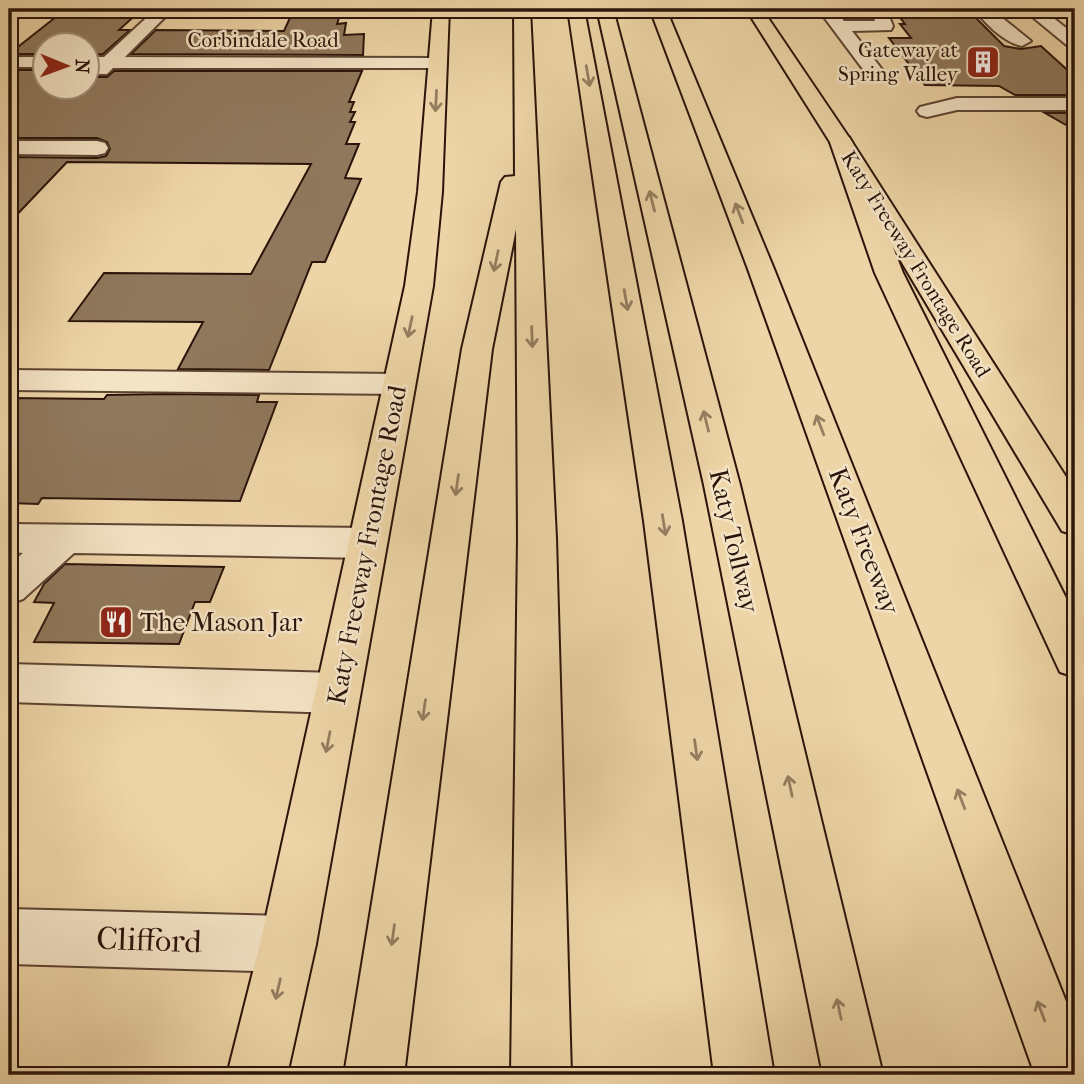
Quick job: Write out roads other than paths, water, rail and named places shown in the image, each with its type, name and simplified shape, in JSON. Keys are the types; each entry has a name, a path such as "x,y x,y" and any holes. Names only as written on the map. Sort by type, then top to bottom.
{"main road":[{"name":"Katy Freeway Frontage Road","path":"257,1075 288,944 424,258 441,9"},
{"path":"522,9 537,538 541,1075"},
{"path":"576,9 663,521 744,1075"},
{"name":"Katy Tollway","path":"605,9 722,485 853,1075"},
{"name":"Katy Freeway","path":"658,9 761,269 1065,1075"},
{"name":"Katy Freeway Frontage Road","path":"754,9 841,142 1075,521"},
{"path":"374,1075 477,349 526,122"},
{"path":"841,142 889,273 1075,659"}],"street":[{"path":"102,67 165,9"},
{"path":"826,9 875,72"},
{"path":"840,26 885,26 878,9"},
{"path":"982,9 1006,32 1021,41"},
{"path":"1035,11 1075,43"},
{"path":"9,62 32,62"},
{"name":"Corbindale Road","path":"102,62 438,63"},
{"path":"9,77 32,77"},
{"path":"927,111 957,104 1075,104"},
{"path":"9,147 97,148"},
{"path":"9,380 399,384"},
{"path":"9,538 368,543"},
{"path":"9,588 65,539"},
{"path":"9,683 337,693"},
{"name":"Clifford","path":"9,936 288,944"}],"place":[{"name":"Gateway at Spring Valley","path":"983,62"},
{"name":"The Mason Jar","path":"116,622"}]}
